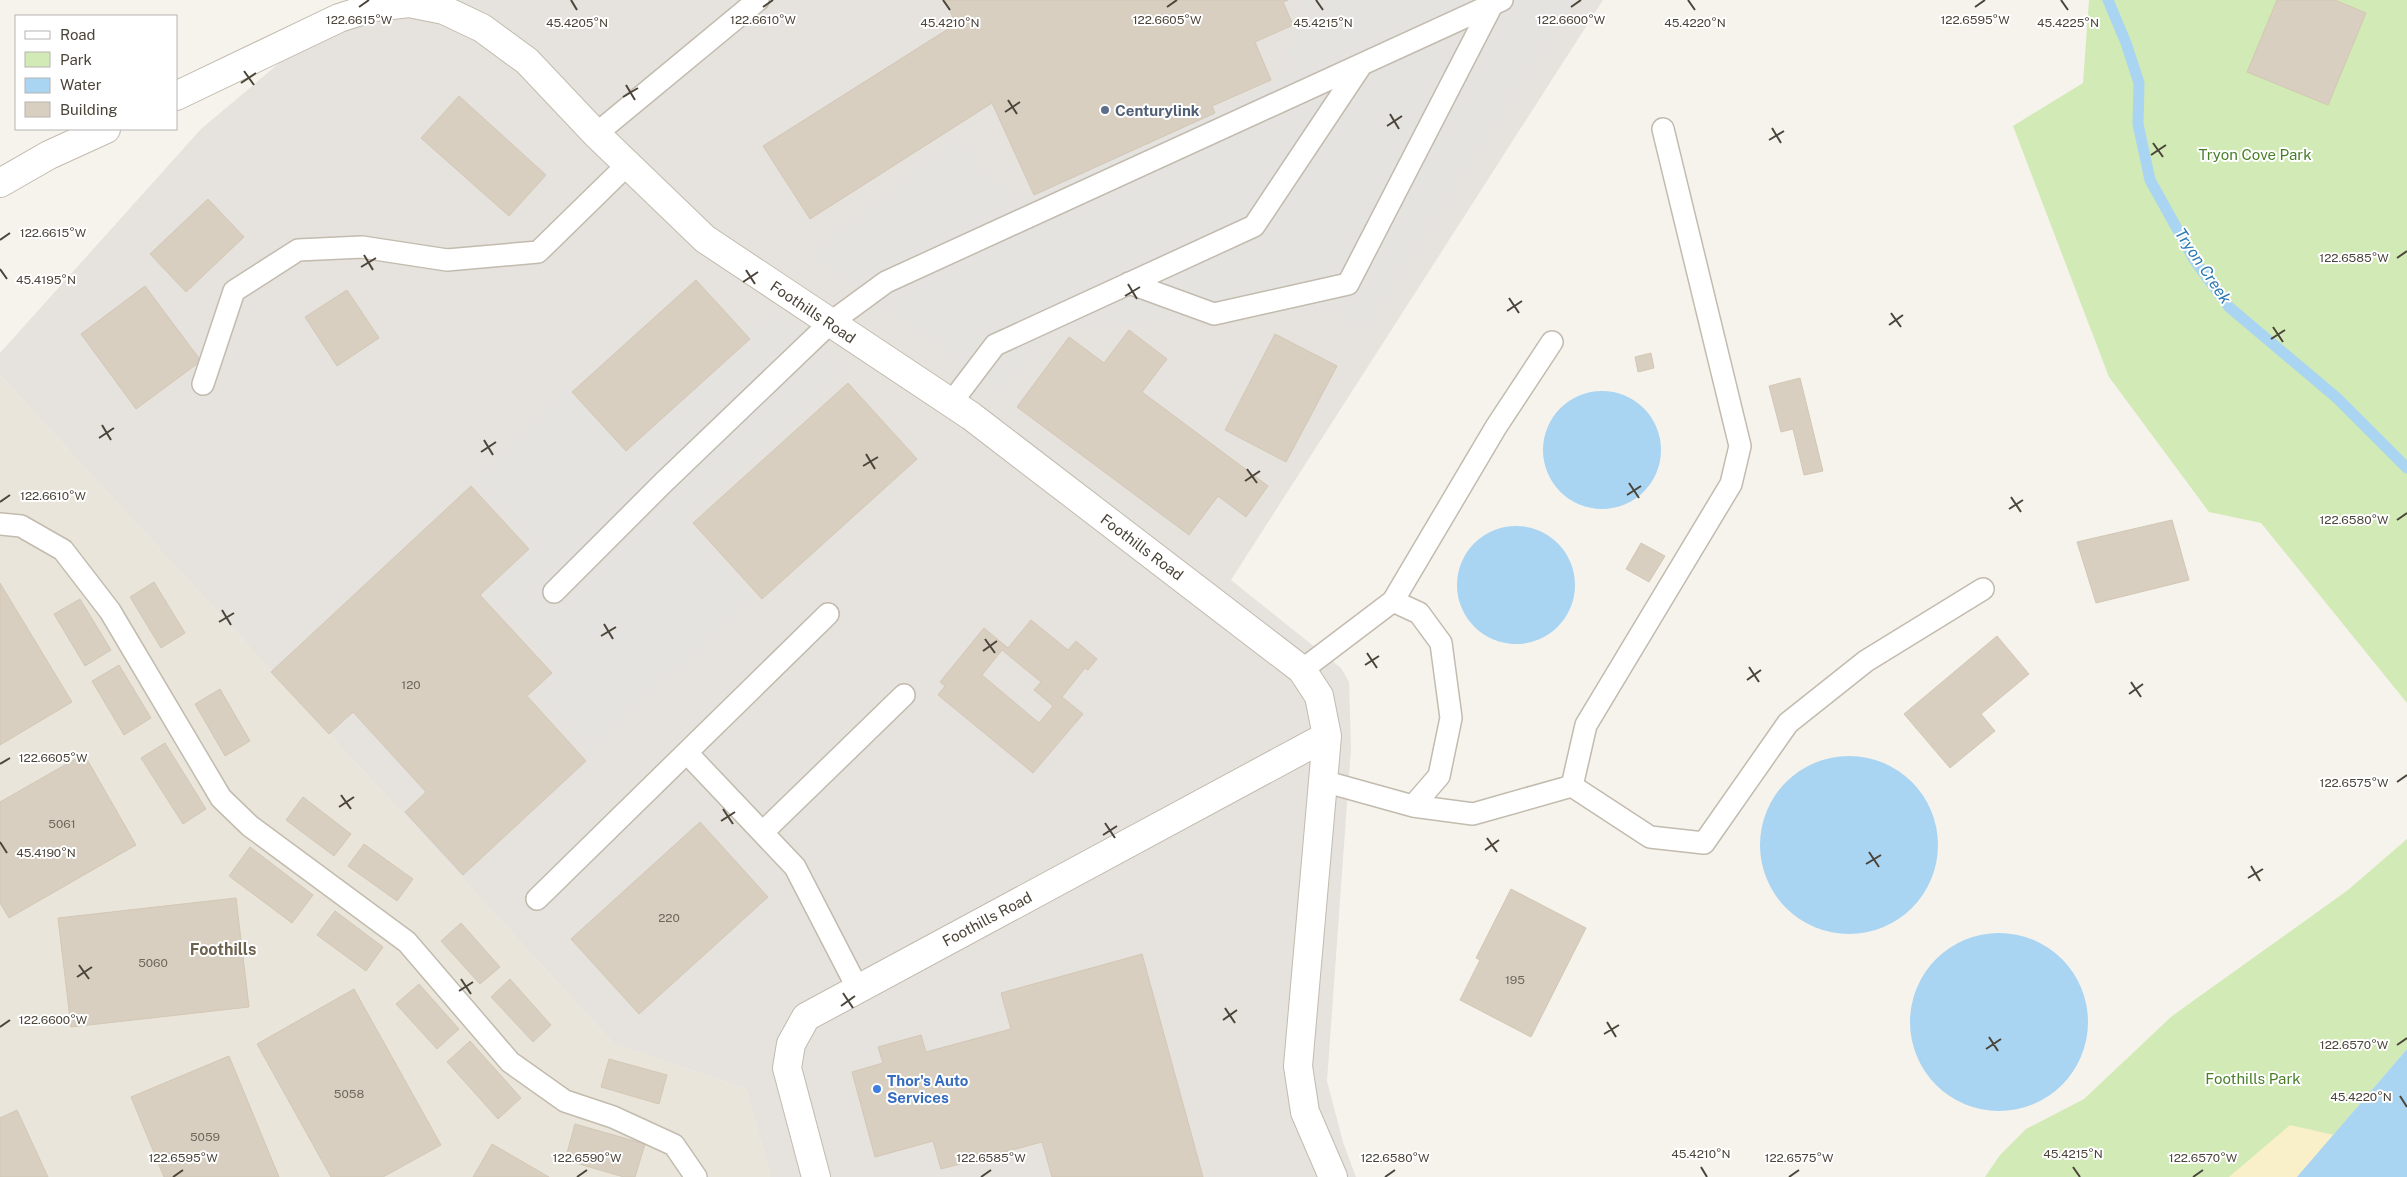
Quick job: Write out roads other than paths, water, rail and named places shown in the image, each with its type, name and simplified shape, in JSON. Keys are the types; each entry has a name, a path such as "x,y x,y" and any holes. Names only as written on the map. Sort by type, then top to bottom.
{"street":[{"name":"Foothills Road","path":"178,95 340,18 374,7 410,2 444,10 482,28 527,61 596,134 705,239 951,403 1302,670 1319,696 1327,736 1298,1066 1305,1112 1334,1177"},
{"path":"0,183 49,155 104,130"},
{"name":"Foothills Road","path":"816,1177 787,1068 791,1044 806,1017 1327,736"}],"lane":[{"path":"596,134 758,0"},
{"path":"554,592 664,482 830,323 886,282 1360,67 1497,2"},
{"path":"1129,283 1214,314 1348,284 1497,2"},
{"path":"951,403 995,345 1254,226 1360,67"},
{"path":"1572,786 1586,725 1731,484 1740,446 1663,129"},
{"path":"203,384 234,291 298,250 362,247 448,260 538,252 628,164"},
{"path":"1302,670 1393,602 1496,427 1552,342"},
{"path":"0,524 21,526 63,550 110,611 221,798 250,826 407,942 510,1062 565,1101 613,1117 674,1145 696,1177"},
{"path":"1323,781 1413,806 1473,814 1572,786 1650,837 1704,843 1788,723 1866,661 1983,589"},
{"path":"1393,602 1419,612 1441,642 1451,718 1439,776 1413,806"},
{"path":"537,899 828,614"},
{"path":"763,832 904,696"},
{"path":"687,753 795,867 858,989"}],"water":[{"path":"1602,391 1625,396 1644,408 1656,427 1661,450 1656,473 1644,492 1625,504 1602,509 1579,504 1560,492 1548,473 1543,450 1548,427 1560,408 1579,396"},
{"path":"1516,526 1539,531 1558,543 1570,562 1575,585 1570,608 1558,627 1539,639 1516,644 1493,639 1474,627 1462,608 1457,585 1462,562 1474,543 1493,531"},
{"path":"1849,756 1883,763 1898,771 1912,782 1923,796 1931,811 1938,845 1931,879 1923,894 1912,908 1898,919 1883,927 1849,934 1815,927 1800,919 1786,908 1775,894 1767,879 1760,845 1767,811 1775,796 1786,782 1800,771 1815,763"},
{"path":"1999,933 2033,940 2048,948 2062,959 2073,973 2081,988 2088,1022 2081,1056 2073,1071 2062,1085 2048,1096 2033,1104 1999,1111 1965,1104 1950,1096 1936,1085 1925,1071 1917,1056 1910,1022 1917,988 1925,973 1936,959 1950,948 1965,940"},
{"path":"2407,1049 2407,1177 2297,1177"}],"waterway":[{"name":"Tryon Creek","path":"2108,0 2126,43 2139,83 2138,124 2150,180 2195,261 2229,307 2337,398 2407,468"}],"place":[{"name":"Centurylink","path":"1105,110"},
{"name":"Thor's Auto Services","path":"877,1089"}],"district":[{"name":"Foothills","path":"223,949"}],"park label":[{"name":"Tryon Cove Park","path":"2255,154"},
{"name":"Foothills Park","path":"2253,1078"}]}
